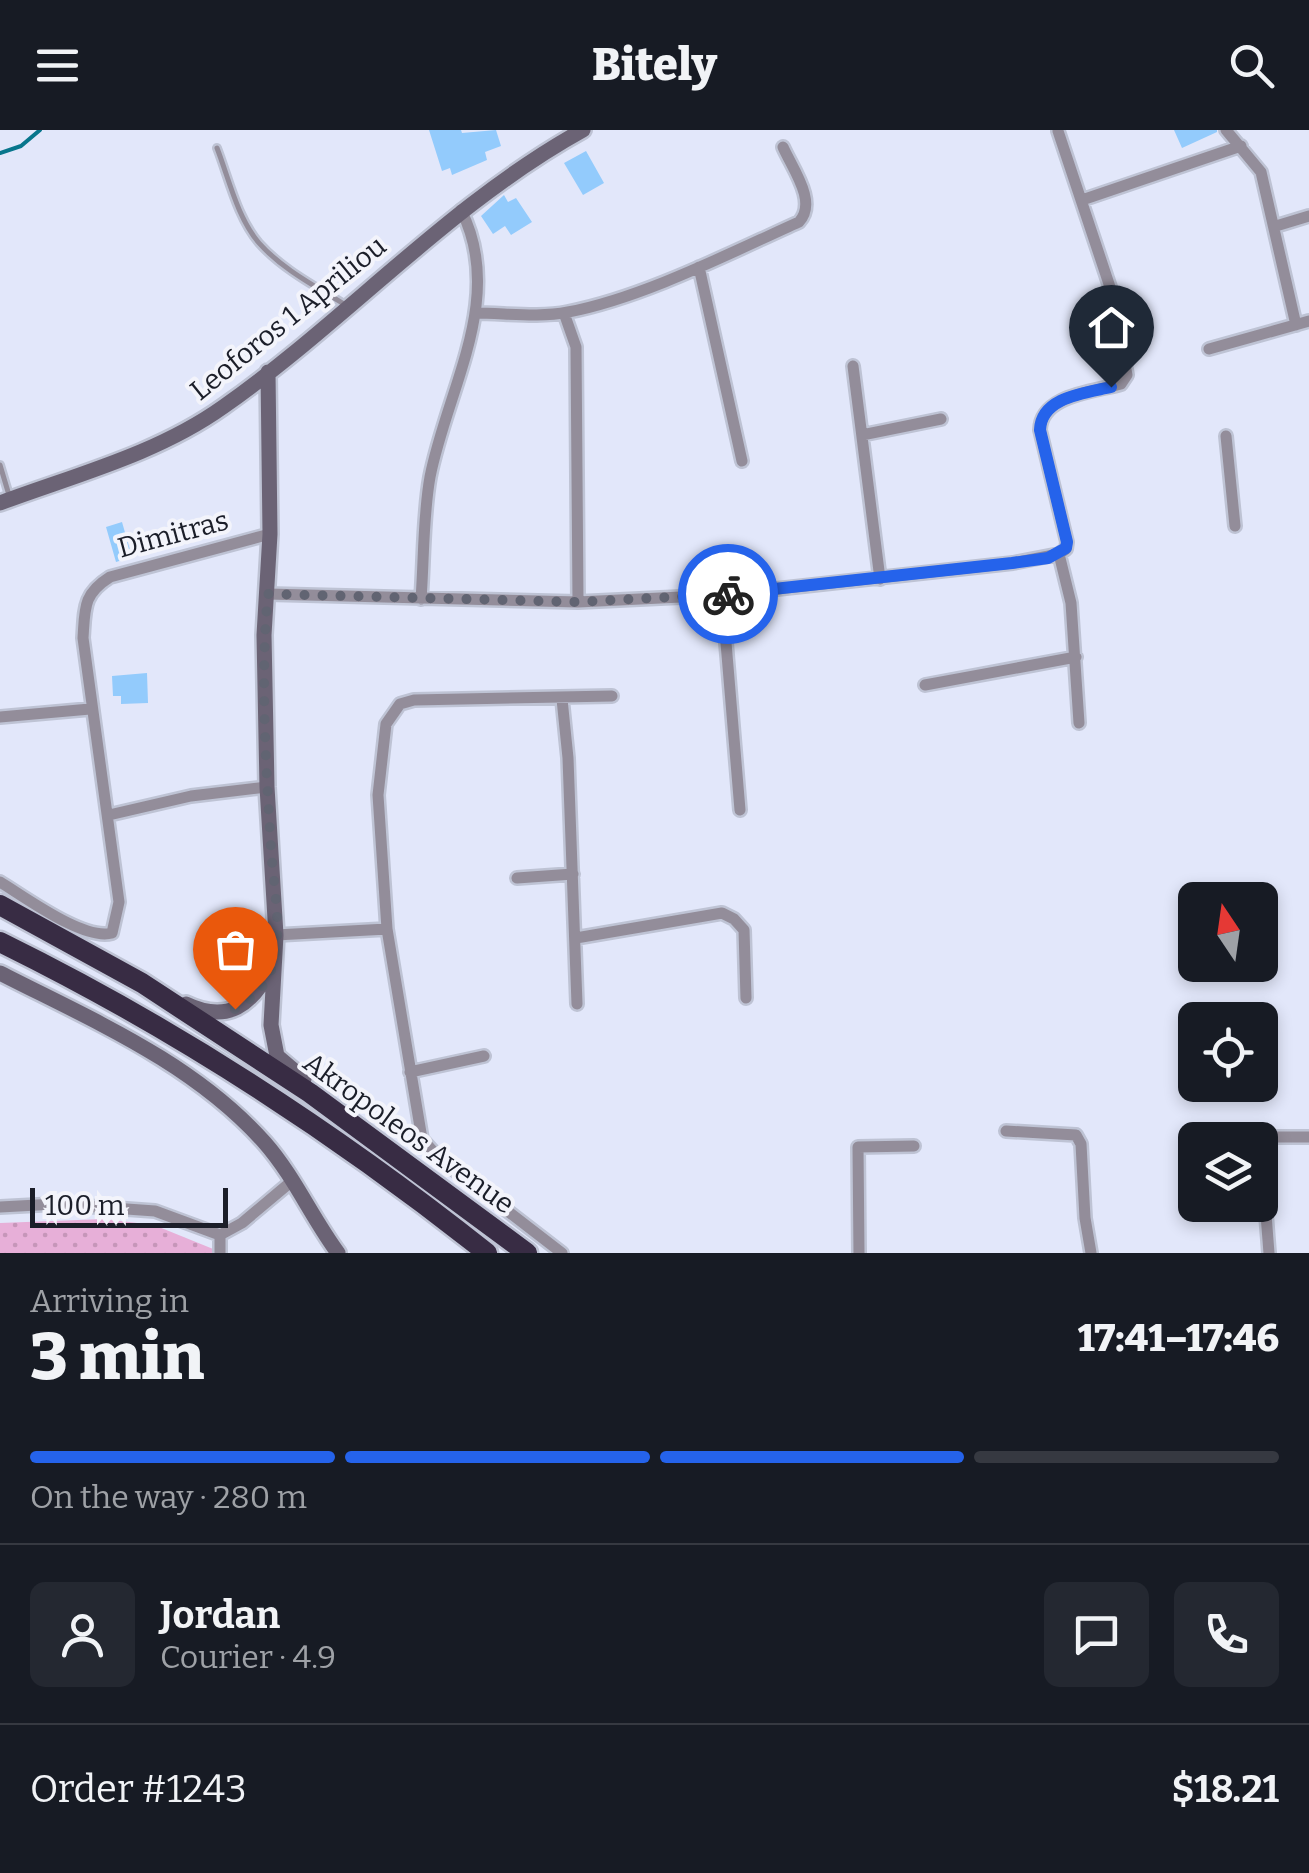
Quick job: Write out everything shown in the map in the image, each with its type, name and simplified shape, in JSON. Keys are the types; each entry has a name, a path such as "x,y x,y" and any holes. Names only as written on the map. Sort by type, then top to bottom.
{"highway":[{"name":"Akropoleos Avenue","path":"0,905 142,983 310,1092 527,1253"},
{"name":"Akropoleos Avenue","path":"0,942 227,1068 336,1140 487,1253"}],"street":[{"name":"Leoforos 1 Apriliou","path":"5,501 176,436 222,408 461,210 557,137 584,130"},
{"path":"268,594 578,602 722,595 1012,563 1059,554 1067,542 1040,418 1055,404 1126,380 1111,290 1058,130"},
{"path":"1209,348 1302,323 1262,172 1226,130"},
{"path":"475,313 564,313 594,306 699,267 799,222 807,214 808,203 782,146"},
{"path":"1082,200 1240,146"},
{"path":"421,599 430,476 460,382 475,313 477,259 474,238 461,210"},
{"path":"1276,226 1309,216"},
{"path":"699,267 742,460"},
{"path":"564,313 576,348 578,602"},
{"path":"853,366 880,578"},
{"path":"268,372 270,534 264,635 267,787 276,934 270,1024 278,1056 368,1134"},
{"path":"862,435 941,419"},
{"path":"1226,436 1235,526"},
{"name":"Dimitras","path":"90,708 83,638 85,607 92,588 110,577 270,534"},
{"path":"1059,554 1072,603 1079,722"},
{"path":"722,595 740,810"},
{"path":"925,686 1076,658"},
{"path":"562,1253 428,1149 417,1123 388,928 378,795 386,724 393,710 414,700 612,696"},
{"path":"562,699 577,1004"},
{"path":"0,717 90,708 119,902 112,933 94,934 0,882"},
{"path":"109,815 191,796 267,787"},
{"path":"517,878 573,874"},
{"path":"576,938 722,913 744,930 746,998"},
{"path":"276,934 388,928"},
{"path":"142,983 194,1008 222,1012 248,1002 259,992 273,964"},
{"path":"0,973 122,1034 199,1081 265,1143 338,1253"},
{"path":"410,1072 484,1056"},
{"path":"1006,1132 1076,1135 1090,1253"},
{"path":"1269,1253 1260,1137 1309,1137"},
{"path":"859,1253 858,1147 914,1146"},
{"path":"0,1206 56,1204 156,1211 220,1235 242,1223 292,1181"},
{"path":"220,1235 220,1253"}],"lane":[{"path":"217,148 242,216 259,243 296,274 346,306"},
{"path":"0,464 5,501"}],"shaded area":[{"path":"104,1219 154,1225 223,1253 0,1253 0,1223"}],"building":[{"path":"429,130 496,130 501,146 485,152 487,160 452,175 450,168 442,171"},
{"path":"1174,130 1217,130 1217,132 1182,148"},
{"path":"586,151 604,183 583,195 564,163"},
{"path":"504,195 508,202 516,198 532,222 511,235 505,226 493,234 481,216"},
{"path":"122,522 132,557 116,562 106,527"},
{"path":"147,673 148,703 121,704 121,696 113,696 112,676"}],"waterway":[{"path":"0,153 21,146 40,130"}],"way so far":[{"path":"235,1009 259,992 273,964 276,934 267,787 264,635 268,594 578,602 728,594"}],"route":[{"path":"728,594 1012,563 1059,554 1067,542 1040,418 1055,404 1111,387"}]}
